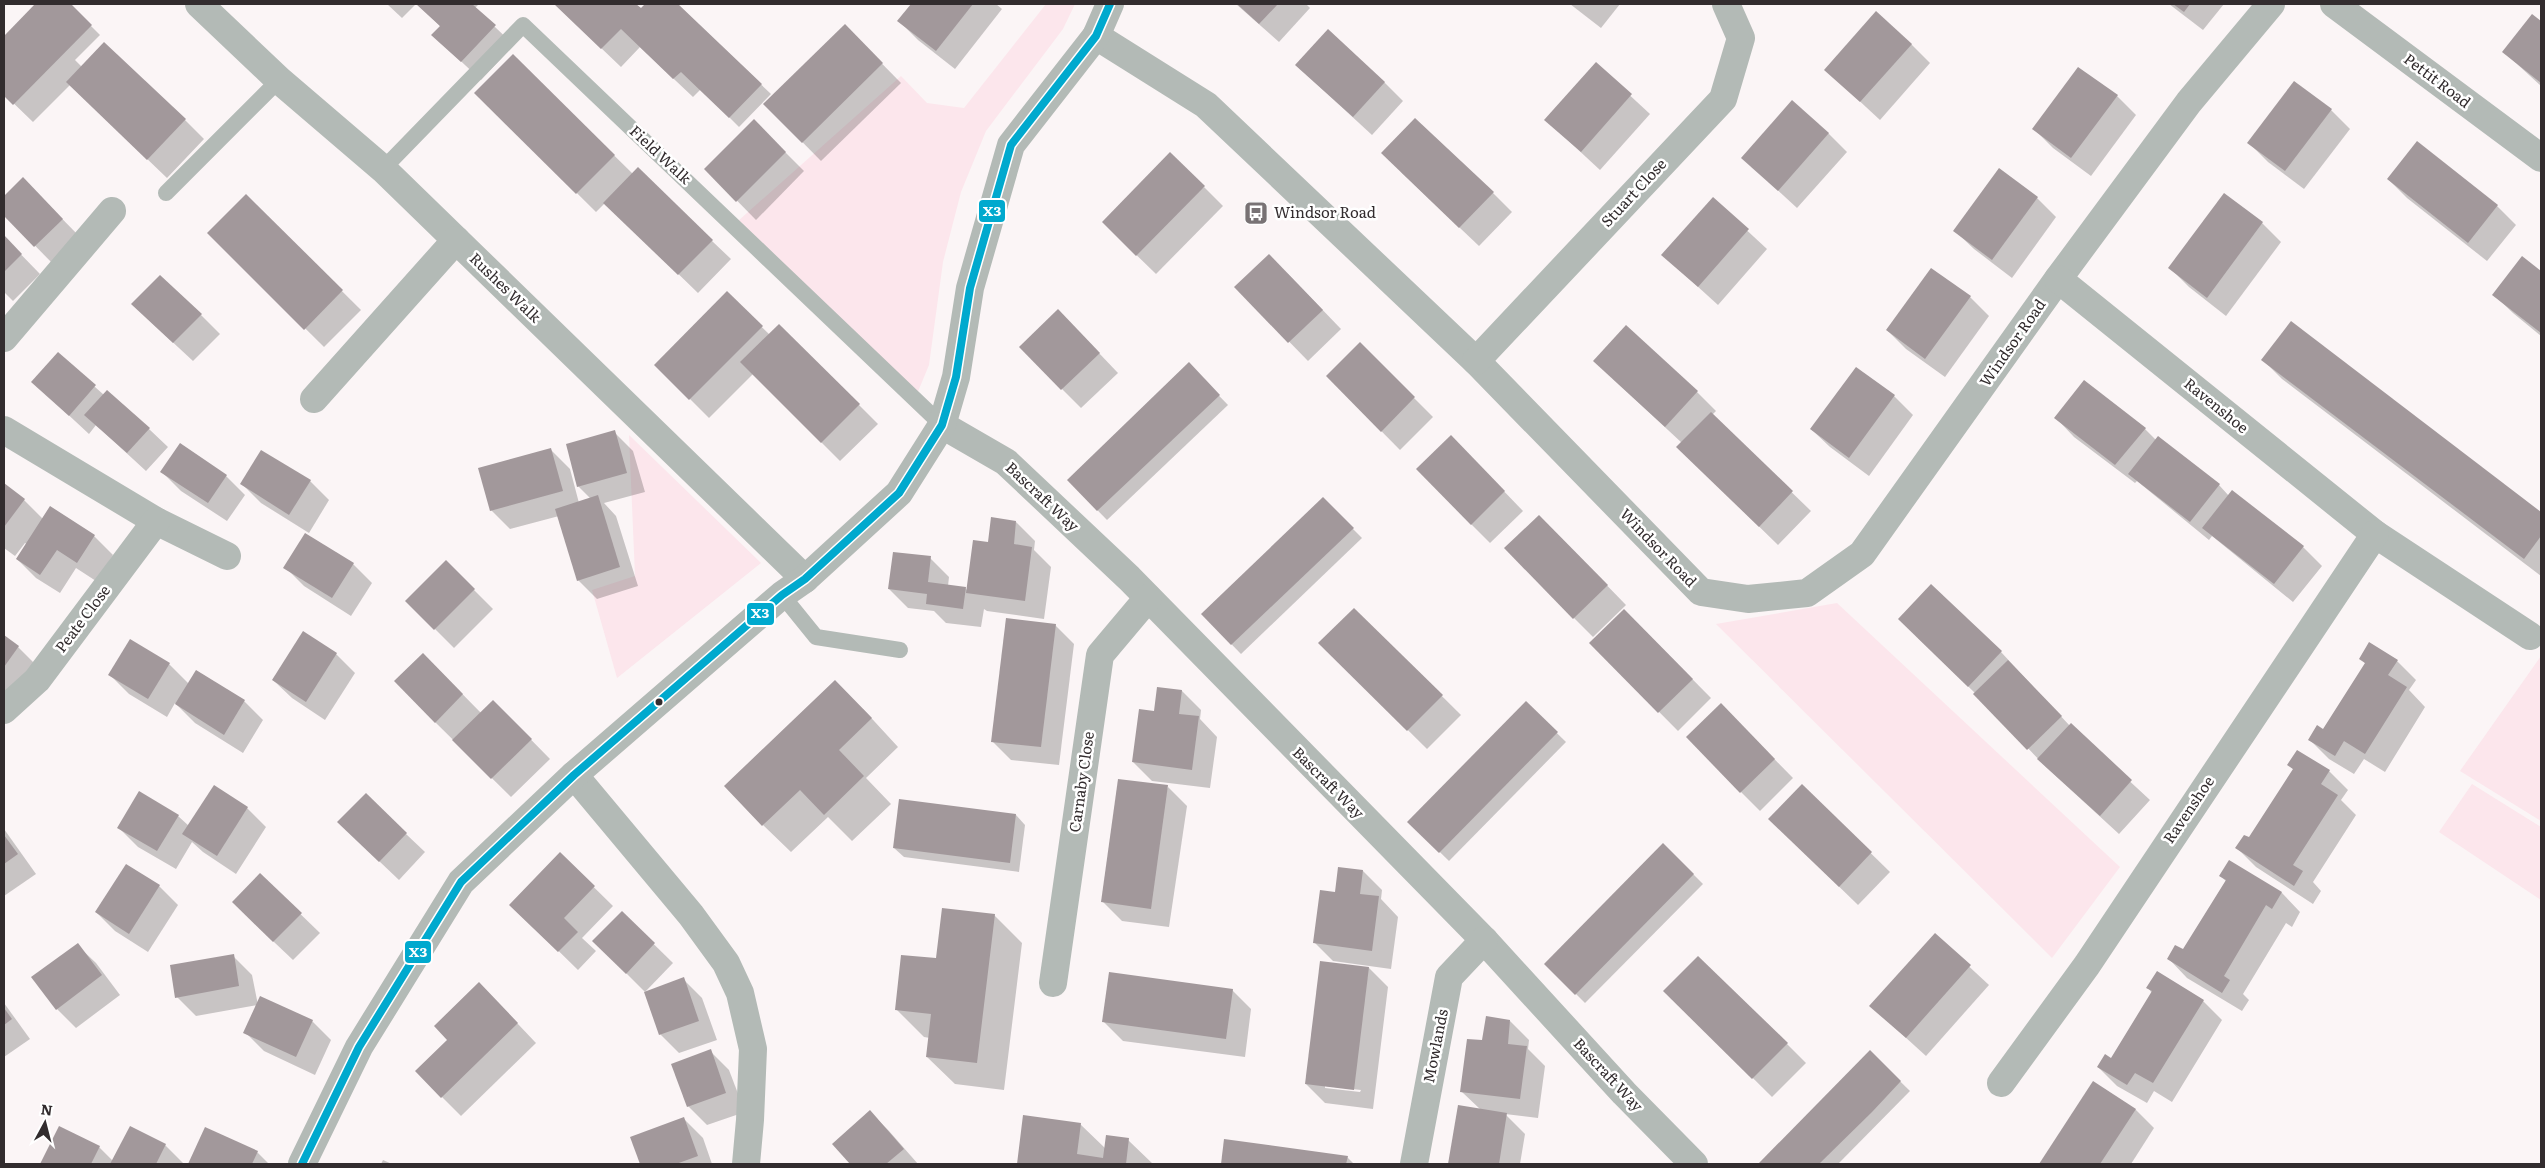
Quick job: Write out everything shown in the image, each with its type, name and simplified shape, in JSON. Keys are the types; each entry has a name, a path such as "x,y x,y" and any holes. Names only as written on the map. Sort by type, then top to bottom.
{"street":[{"name":"Rushes Walk","path":"199,4 279,80 383,169 805,580"},
{"path":"302,1164 359,1047 461,882 574,775 782,595 805,580 899,493 942,425 956,377 970,288 1011,145 1096,36 1110,4"},
{"name":"Stuart Close","path":"1476,360 1723,99 1741,38 1726,4"},
{"name":"Windsor Road","path":"1096,36 1206,105 1476,360 1701,592 1748,599 1807,592 1862,554 2058,278 2188,102 2271,4"},
{"name":"Pettit Road","path":"2334,4 2541,158"},
{"path":"4,338 112,211"},
{"path":"314,399 456,240"},
{"name":"Ravenshoe","path":"2058,278 2374,534 2530,636"},
{"name":"Bascraft Way","path":"942,425 1006,462 1148,598 1484,940 1624,1094 1694,1164"},
{"path":"4,430 156,521 226,556"},
{"name":"Peate Close","path":"4,710 37,680 156,521"},
{"name":"Ravenshoe","path":"2001,1083 2087,966 2374,534"},
{"name":"Carnaby Close","path":"1053,983 1100,655 1148,598"},
{"path":"574,775 691,915 726,963 740,993 753,1050 746,1164"},
{"name":"Mowlands","path":"1414,1164 1449,977 1484,940"}],"lane":[{"name":"Field Walk","path":"383,169 523,25 942,425"},
{"path":"166,193 279,80"},
{"path":"782,595 816,637 900,650"}],"shaded area":[{"path":"1046,4 1075,4 1063,29 986,131 961,192 943,262 929,365 917,394 738,221 901,76 927,103 964,108"},
{"path":"629,435 761,563 617,678 592,590 635,576"},
{"path":"1837,603 2120,867 2052,958 1716,624"},
{"path":"2541,656 2541,821 2460,771"},
{"path":"2472,784 2541,827 2541,900 2439,832"}],"building":[{"path":"35,4 71,4 92,25 13,105 4,96 4,36"},
{"path":"416,4 472,4 496,25 461,62 431,35 440,26"},
{"path":"554,4 636,4 641,8 645,4 678,4 762,84 729,118 681,72 673,79 621,29 601,49"},
{"path":"911,4 973,4 936,51 897,21"},
{"path":"1237,4 1278,4 1259,24"},
{"path":"2173,4 2190,4 2184,12"},
{"path":"1876,11 1912,44 1860,102 1824,70"},
{"path":"2532,14 2541,21 2541,83 2502,52"},
{"path":"845,24 883,63 802,143 763,104"},
{"path":"1328,29 1385,82 1353,117 1295,65"},
{"path":"104,42 186,119 147,160 66,82"},
{"path":"513,54 615,155 576,194 474,93"},
{"path":"1596,62 1632,94 1581,152 1544,120"},
{"path":"2078,67 2118,95 2071,158 2032,129"},
{"path":"2294,81 2332,109 2285,171 2247,143"},
{"path":"1792,100 1829,133 1778,191 1741,158"},
{"path":"1415,118 1494,192 1459,228 1381,153"},
{"path":"754,119 786,152 736,202 704,169"},
{"path":"2417,141 2498,205 2468,243 2387,179"},
{"path":"1170,152 1205,186 1136,256 1102,222"},
{"path":"638,167 713,240 678,275 603,203"},
{"path":"1999,168 2038,197 1992,260 1953,231"},
{"path":"23,177 63,219 34,247 4,216 4,196"},
{"path":"2224,193 2263,222 2207,298 2168,268"},
{"path":"246,194 343,290 304,330 207,233"},
{"path":"1713,197 1749,229 1698,287 1661,255"},
{"path":"4,235 22,254 4,272"},
{"path":"1269,254 1323,310 1288,343 1234,287"},
{"path":"2522,256 2541,271 2541,333 2492,295"},
{"path":"1931,268 1971,296 1925,359 1886,330"},
{"path":"160,275 202,314 173,343 131,304"},
{"path":"727,291 763,326 689,400 654,365"},
{"path":"1058,309 1100,353 1061,390 1019,347"},
{"path":"2291,321 2541,512 2541,536 2524,559 2261,360"},
{"path":"779,324 860,404 821,443 740,362"},
{"path":"1626,325 1698,391 1665,427 1593,361"},
{"path":"1360,342 1415,397 1381,432 1326,376"},
{"path":"58,352 96,385 69,416 31,382"},
{"path":"1189,362 1220,395 1097,511 1067,480"},
{"path":"1856,367 1895,395 1849,458 1810,429"},
{"path":"2084,380 2146,428 2115,465 2054,418"},
{"path":"107,390 150,428 127,453 84,415"},
{"path":"1711,412 1793,491 1759,527 1676,447"},
{"path":"615,430 627,473 577,487 566,444"},
{"path":"1451,435 1505,491 1471,525 1416,469"},
{"path":"2158,436 2220,484 2190,522 2128,474"},
{"path":"180,443 227,475 208,503 160,472"},
{"path":"551,448 563,491 490,511 478,468"},
{"path":"261,450 311,480 289,515 240,484"},
{"path":"4,483 25,499 4,527"},
{"path":"2232,490 2304,546 2274,584 2202,528"},
{"path":"598,495 620,567 577,581 555,509"},
{"path":"1323,497 1354,528 1231,645 1201,614"},
{"path":"50,506 95,535 77,563 57,550 40,575 16,559"},
{"path":"1539,515 1608,585 1573,619 1504,548"},
{"path":"991,517 1016,521 1014,544 1032,547 1025,601 966,593 973,540 988,542"},
{"path":"305,533 354,563 332,598 283,568"},
{"path":"893,552 931,556 928,582 966,587 963,609 926,604 927,594 888,589"},
{"path":"446,560 475,589 434,630 405,601"},
{"path":"1931,584 2002,651 1968,687 1898,619"},
{"path":"1354,608 1443,695 1407,731 1318,643"},
{"path":"1624,609 1693,679 1658,713 1589,643"},
{"path":"1006,618 1056,624 1041,747 991,742"},
{"path":"303,631 337,653 306,702 272,680"},
{"path":"4,635 19,646 4,667"},
{"path":"130,639 170,663 148,699 108,675"},
{"path":"2369,642 2398,660 2388,675 2407,687 2365,754 2344,741 2335,756 2308,740 2317,725 2323,729 2365,663 2359,659"},
{"path":"423,653 463,694 435,723 394,681"},
{"path":"2008,660 2062,716 2027,750 1973,694"},
{"path":"196,670 245,700 224,735 175,704"},
{"path":"835,680 872,718 839,750 864,776 824,815 800,790 762,826 724,786"},
{"path":"1157,687 1182,690 1179,714 1199,716 1192,770 1132,762 1139,709 1154,711"},
{"path":"493,700 532,739 491,779 452,740"},
{"path":"1526,701 1558,732 1439,853 1407,822"},
{"path":"1721,703 1775,759 1740,793 1686,737"},
{"path":"2071,723 2132,780 2100,816 2037,759"},
{"path":"2297,750 2330,770 2321,784 2338,795 2293,865 2303,871 2294,886 2235,848 2244,835 2249,837 2293,769 2287,765"},
{"path":"1118,779 1168,785 1151,909 1101,902"},
{"path":"1802,784 1872,852 1839,887 1768,819"},
{"path":"214,785 248,807 217,856 182,834"},
{"path":"139,791 179,815 157,851 117,828"},
{"path":"366,793 407,833 379,862 337,822"},
{"path":"899,799 1016,814 1010,863 893,848"},
{"path":"4,835 18,854 4,864"},
{"path":"1663,843 1694,874 1575,995 1544,964"},
{"path":"560,852 595,886 564,918 578,932 558,952 509,905"},
{"path":"2229,860 2282,892 2272,909 2266,905 2224,976 2230,980 2222,993 2167,959 2175,945 2183,949 2226,880 2219,876"},
{"path":"126,864 160,885 129,934 95,912"},
{"path":"1338,867 1363,870 1360,894 1379,896 1372,951 1313,943 1320,890 1335,892"},
{"path":"260,873 302,913 273,942 232,902"},
{"path":"942,908 995,914 977,1063 926,1057 931,1014 895,1010 901,955 936,958"},
{"path":"622,911 655,943 626,974 592,941"},
{"path":"1935,933 1971,965 1906,1038 1869,1006"},
{"path":"78,943 102,975 56,1010 31,977"},
{"path":"234,954 239,986 175,998 170,965"},
{"path":"1698,956 1788,1043 1752,1079 1663,991"},
{"path":"1320,961 1369,967 1354,1090 1305,1084"},
{"path":"2157,971 2204,1000 2153,1083 2135,1073 2127,1085 2097,1067 2105,1054 2111,1058 2152,991 2146,988"},
{"path":"1109,972 1233,989 1226,1039 1102,1022"},
{"path":"684,977 699,1021 659,1035 644,992"},
{"path":"479,982 518,1023 441,1098 415,1071 447,1040 434,1026"},
{"path":"260,996 313,1020 296,1057 243,1033"},
{"path":"4,1008 12,1019 4,1025"},
{"path":"1486,1016 1510,1020 1508,1044 1527,1046 1520,1099 1460,1092 1467,1039 1482,1040"},
{"path":"711,1049 726,1093 687,1107 671,1064"},
{"path":"1870,1050 1901,1081 1872,1112 1819,1164 1758,1164"},
{"path":"2093,1081 2136,1109 2100,1164 2039,1164"},
{"path":"1458,1105 1507,1113 1499,1164 1448,1164"},
{"path":"870,1110 904,1149 886,1164 850,1164 832,1144"},
{"path":"1023,1115 1081,1123 1077,1154 1103,1158 1106,1135 1129,1138 1126,1164 1017,1164"},
{"path":"684,1117 698,1156 676,1164 640,1164 630,1137"},
{"path":"59,1126 100,1146 91,1164 40,1164"},
{"path":"130,1126 166,1144 156,1164 110,1164"},
{"path":"205,1127 258,1151 252,1164 188,1164"},
{"path":"1224,1139 1348,1156 1346,1164 1221,1164"}],"transit line":[{"name":"X3","path":"302,1164 359,1047 461,882 574,775 782,595 805,579 899,493 942,425 956,377 970,288 1011,145 1096,36 1110,4"}],"place":[{"name":"Windsor Road","path":"1256,213"}]}
